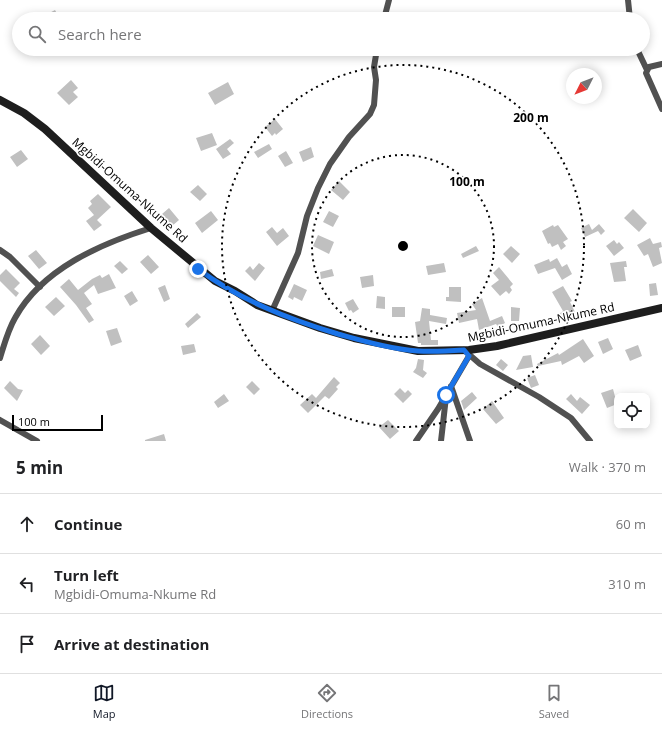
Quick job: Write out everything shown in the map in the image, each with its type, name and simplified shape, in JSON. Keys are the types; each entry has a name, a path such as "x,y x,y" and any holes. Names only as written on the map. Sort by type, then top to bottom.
{"street":[{"path":"386,12 389,0"},
{"path":"628,0 629,12"},
{"path":"272,311 298,253 307,216 318,188 330,164 349,137 370,114 374,105 376,80 374,67 376,56"},
{"path":"640,56 647,70 647,76 662,109"},
{"path":"647,70 649,67 662,64"},
{"name":"Mgbidi-Omuma-Nkume Rd","path":"0,100 24,113 45,129 151,228 215,281 235,291 257,305 327,330 390,347 418,351 466,353 662,308"},
{"path":"0,358 14,319 23,304 57,271 80,257 151,228"},
{"path":"0,250 10,256 40,287"},
{"path":"416,441 446,395 466,353 571,418 590,441"},
{"path":"451,386 470,441"},
{"path":"441,441 446,395"},
{"path":"0,420 37,441"}],"building":[{"path":"71,80 78,88 73,92 78,97 69,105 57,93"},
{"path":"228,82 234,94 215,105 208,93"},
{"path":"275,119 283,129 276,135 275,133 272,136 265,127"},
{"path":"212,133 217,145 201,151 196,138"},
{"path":"230,139 234,143 227,149 231,154 223,159 216,149"},
{"path":"269,144 272,149 258,158 254,152"},
{"path":"311,147 314,157 303,162 299,152"},
{"path":"21,150 28,159 17,167 10,157"},
{"path":"286,151 293,163 285,167 278,156"},
{"path":"339,181 350,192 343,200 331,190"},
{"path":"198,185 207,194 200,201 190,192"},
{"path":"98,194 111,207 97,220 102,225 94,231 86,221 94,215 88,208 92,204 90,201"},
{"path":"169,208 179,220 172,226 162,214"},
{"path":"633,209 647,223 639,232 624,218"},
{"path":"211,211 218,220 202,233 195,223"},
{"path":"329,211 339,216 333,227 323,222"},
{"path":"589,224 592,230 599,224 605,231 601,235 598,231 585,237 581,228"},
{"path":"553,225 554,227 558,225 568,239 563,242 566,246 561,250 558,244 552,247 550,243 548,244 542,231"},
{"path":"272,227 277,233 283,228 289,236 277,246 266,232"},
{"path":"318,235 334,242 329,254 313,246"},
{"path":"650,238 653,244 661,242 662,247 659,248 662,263 653,267 648,254 644,256 637,245"},
{"path":"614,240 617,244 619,242 624,248 614,256 606,246"},
{"path":"476,246 479,251 463,258 461,254"},
{"path":"511,246 520,254 512,263 503,254"},
{"path":"36,250 47,263 39,269 28,256"},
{"path":"148,255 159,267 151,274 140,262"},
{"path":"557,258 562,267 567,264 572,274 562,280 555,268 538,274 534,265 549,259 550,262"},
{"path":"120,261 128,269 122,274 114,266"},
{"path":"626,261 627,267 624,267 626,281 614,282 610,263"},
{"path":"259,263 265,268 255,281 245,271 250,266 253,270"},
{"path":"444,263 446,272 428,275 426,266"},
{"path":"499,267 513,284 510,287 512,290 509,294 506,291 500,296 491,286 499,280 493,273"},
{"path":"6,269 20,283 14,289 19,293 16,297 0,281 0,275"},
{"path":"332,269 334,276 321,279 320,272"},
{"path":"109,274 116,288 98,294 94,285 84,293 92,304 86,308 94,320 89,323 60,287 69,279 78,290 92,279 100,275 102,278"},
{"path":"373,275 374,286 362,288 360,277"},
{"path":"656,283 658,295 650,296 649,284"},
{"path":"294,284 307,290 302,301 294,297 293,300 288,297"},
{"path":"165,285 170,299 164,302 158,288"},
{"path":"563,286 572,301 570,302 575,312 562,319 559,314 563,311 552,292"},
{"path":"449,287 461,287 461,302 446,301 446,297 449,297"},
{"path":"132,291 138,301 130,306 124,296"},
{"path":"377,296 385,297 385,309 376,308"},
{"path":"56,297 65,306 54,316 45,307"},
{"path":"482,298 490,321 502,316 505,323 498,327 496,324 479,330 477,319 459,323 457,313 476,310 472,304"},
{"path":"353,299 359,309 353,313 351,310 349,311 345,303"},
{"path":"392,307 405,307 405,317 392,317"},
{"path":"511,307 520,308 519,321 511,321"},
{"path":"422,308 430,309 430,315 447,318 446,324 429,321 431,340 438,340 438,345 421,345 421,343 418,343 415,322 420,321"},
{"path":"197,313 201,317 188,328 185,324"},
{"path":"117,328 122,342 111,346 106,331"},
{"path":"40,335 50,346 41,355 31,344"},
{"path":"608,338 613,349 603,354 598,342"},
{"path":"583,339 594,356 584,363 579,356 562,365 561,361 538,366 537,364 558,353 559,355"},
{"path":"194,344 196,352 183,355 181,346"},
{"path":"638,345 642,356 630,361 625,350"},
{"path":"531,355 533,367 516,370 523,356"},
{"path":"418,359 424,360 423,370 427,373 423,378 413,372 416,368"},
{"path":"501,359 508,365 503,371 496,365"},
{"path":"535,375 539,385 531,388 527,378"},
{"path":"334,377 340,383 336,387 338,389 329,399 325,396 308,413 300,405 312,394 316,398"},
{"path":"10,381 18,389 23,390 17,401 4,388"},
{"path":"252,381 260,389 254,395 246,387"},
{"path":"400,388 405,393 408,390 412,394 403,403 394,394"},
{"path":"613,389 614,405 607,408 601,393"},
{"path":"472,392 477,398 464,410 461,401"},
{"path":"224,394 229,401 218,408 214,402"},
{"path":"571,394 577,401 580,397 590,405 582,414 566,399"},
{"path":"492,401 504,418 496,424 483,409"},
{"path":"388,420 399,431 390,439 379,427"},
{"path":"164,434 166,441 145,441 145,440"}],"route":[{"path":"198,269 215,281 235,291 257,305 283,316 320,328 390,347 418,351 445,352 464,350 469,356 446,395"}]}
